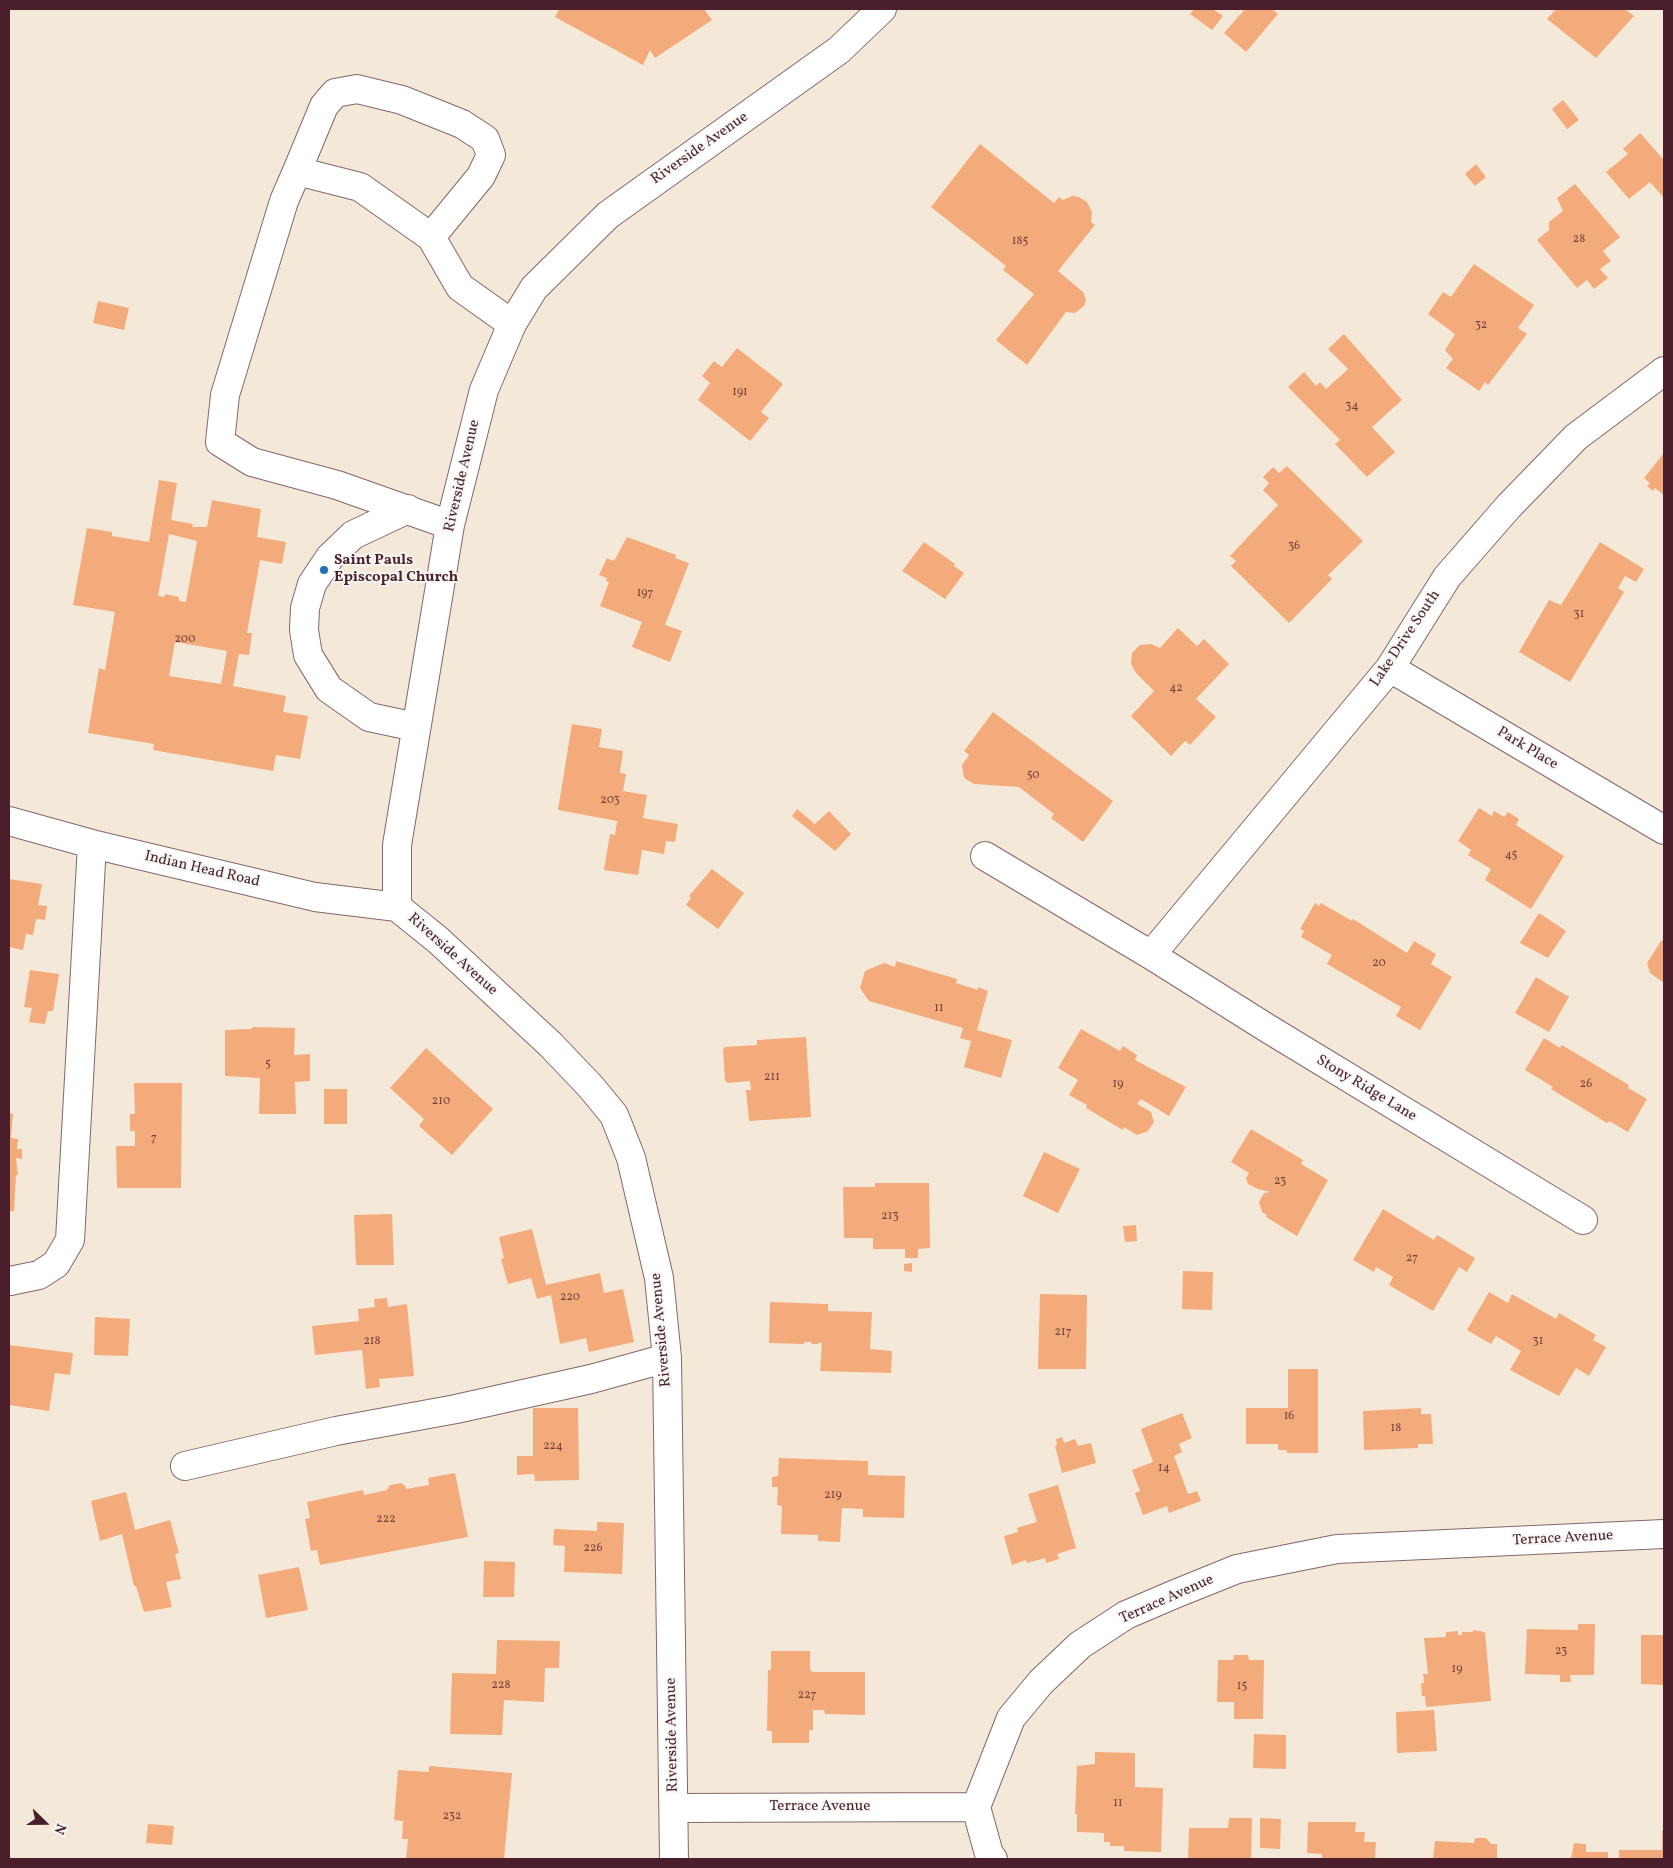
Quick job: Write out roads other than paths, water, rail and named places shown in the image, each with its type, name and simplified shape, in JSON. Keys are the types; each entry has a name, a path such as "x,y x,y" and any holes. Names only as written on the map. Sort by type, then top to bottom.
{"street":[{"name":"Riverside Avenue","path":"674,1859 667,1358 659,1278 631,1158 614,1114 551,1046 438,940 397,907 398,845 450,525 484,390 512,324 534,288 608,215 838,50 882,9"},
{"path":"431,237 481,176 491,155 485,139 462,124 402,100 357,89 335,93 324,106 284,201 225,395 220,442 252,462 337,485 450,525"},
{"path":"297,171 360,187 431,237 460,287 512,324"},
{"name":"Lake Drive South","path":"1151,955 1390,668 1447,578 1510,506 1576,437 1664,372"},
{"path":"408,510 354,535 330,557 312,584 305,608 304,630 308,655 317,673 329,688 369,717 416,727"},
{"name":"Park Place","path":"1390,668 1664,830"},
{"name":"Indian Head Road","path":"9,821 92,844 315,896 397,907"},
{"path":"10,1281 39,1275 56,1264 70,1240 92,844"},
{"name":"Stony Ridge Lane","path":"985,856 1151,955 1267,1028 1583,1220"},
{"path":"186,1466 336,1432 456,1409 591,1379 667,1358"},
{"name":"Terrace Avenue","path":"674,1808 976,1807 1012,1718 1040,1682 1080,1644 1126,1615 1210,1580 1237,1570 1337,1549 1664,1534"},
{"path":"976,1807 989,1854 993,1859"}],"place":[{"name":"Saint Pauls Episcopal Church","path":"324,570"}]}
